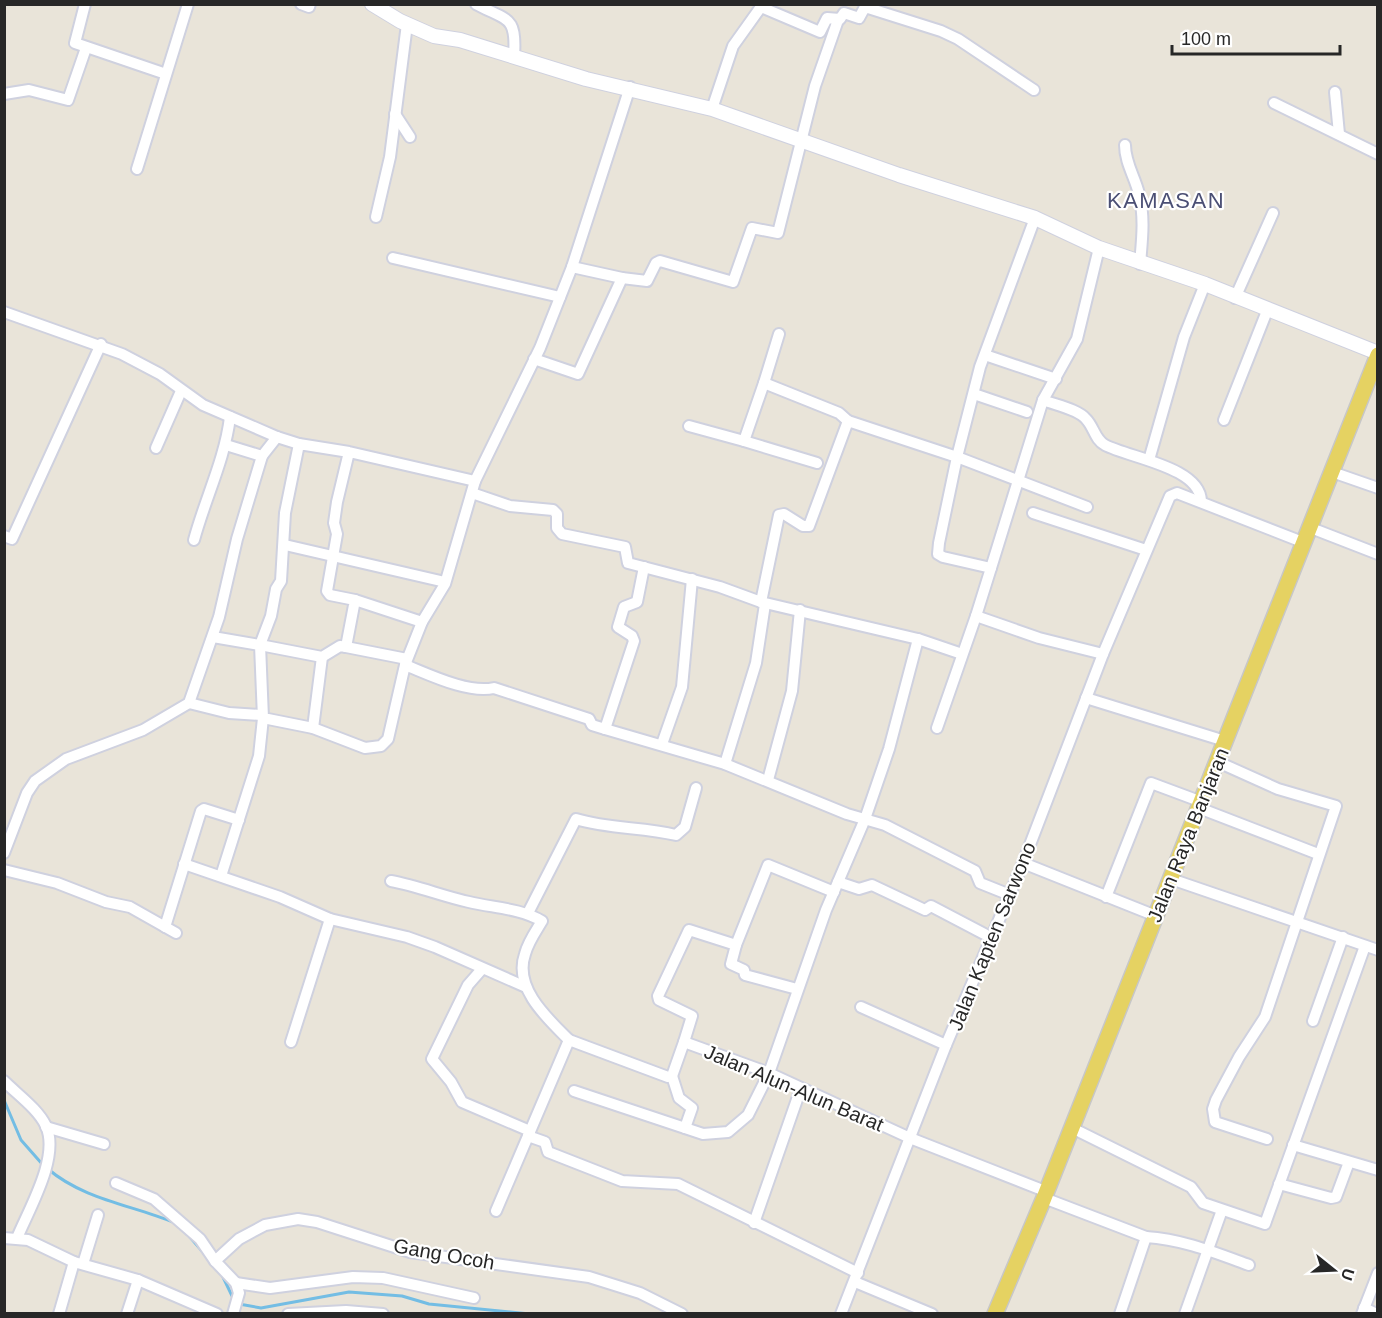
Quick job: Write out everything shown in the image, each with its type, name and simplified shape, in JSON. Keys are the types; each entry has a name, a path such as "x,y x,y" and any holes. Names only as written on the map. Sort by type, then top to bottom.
{"main road":[{"name":"Jalan Raya Banjaran","path":"995,1314 1201,805 1308,536 1377,354"}],"street":[{"path":"85,4 74,39 78,45 166,74"},
{"path":"137,169 188,4"},
{"path":"302,4 309,7 310,4"},
{"path":"372,4 434,36 460,40 586,79 630,87 712,109 802,142 1035,218 1099,248 1140,264 1204,284 1377,354"},
{"path":"476,4 511,22 515,32 514,56"},
{"path":"498,14 509,4"},
{"path":"712,109 733,46 762,6 820,32 827,18 838,20"},
{"path":"572,267 647,281 656,262 660,261 733,282 752,228 775,233 780,230 817,81 838,20 844,13 860,18 865,7 941,31 958,39 1034,90"},
{"path":"376,218 390,157 407,24"},
{"path":"4,94 29,90 68,100 86,48"},
{"path":"189,703 229,713 262,716 313,728 365,748 381,746 388,739 406,662 422,622 445,582 475,481 534,359 572,267 630,87"},
{"path":"1335,92 1339,134"},
{"path":"1274,103 1377,154"},
{"path":"395,114 410,137"},
{"path":"1125,145 1127,164 1139,192 1143,216 1140,264"},
{"path":"1235,298 1273,213"},
{"path":"991,568 938,554 957,457 985,355 1035,218"},
{"path":"937,728 1020,481 1043,400 1077,339 1099,248"},
{"path":"393,258 560,297"},
{"path":"534,359 578,374 622,278"},
{"path":"1149,460 1184,337 1204,284"},
{"path":"1224,420 1267,311"},
{"path":"4,312 39,326 101,344 160,374 181,391 230,417 276,437 299,444 349,452 475,481"},
{"path":"744,441 779,334"},
{"path":"4,536 12,539 101,344"},
{"path":"985,355 1056,379"},
{"path":"764,383 839,413 848,421 957,457 1087,507"},
{"path":"156,448 181,391"},
{"path":"974,394 1027,412"},
{"path":"1043,400 1082,416 1103,445 1149,460 1193,481 1201,496 1308,536 1377,554"},
{"path":"194,540 211,482 226,445 230,417"},
{"path":"724,764 756,663 763,603 779,515 784,514 803,526 809,526 848,421"},
{"path":"689,426 817,463"},
{"path":"4,853 27,793 35,781 66,759 143,730 189,703 213,638 237,539 262,456 276,437"},
{"path":"221,876 259,756 262,716 260,645 271,616 276,589 281,581 285,545 285,513 299,444"},
{"path":"226,445 262,456"},
{"path":"349,452 337,502 334,523 337,534 327,593 422,622"},
{"path":"1332,472 1377,488"},
{"path":"472,493 510,506 556,511 556,528 562,534 625,547 627,562 692,579 763,603 918,639 962,654"},
{"name":"Jalan Kapten Sarwono","path":"841,1314 946,1045 1023,863 1103,654 1144,555 1172,494 1201,496"},
{"path":"1033,513 1144,555"},
{"path":"285,545 445,582"},
{"path":"605,729 634,641 632,636 618,627 624,607 637,602 644,567"},
{"path":"662,744 682,687 692,579"},
{"path":"346,647 355,600"},
{"path":"768,780 792,691 800,610"},
{"path":"976,616 1039,638 1103,654"},
{"path":"213,638 322,657 340,646 346,647 406,662 438,679 478,689 494,688 589,719 592,725 724,764 907,834 975,871 980,883 1010,895"},
{"path":"574,1091 703,1134 728,1132 748,1115 769,1073 797,989 865,819 898,722 918,639"},
{"path":"313,728 322,657"},
{"path":"1086,698 1225,741"},
{"path":"1218,762 1278,789 1336,806 1265,1017 1239,1057 1213,1109 1215,1122 1267,1139"},
{"path":"1106,897 1151,783 1318,854"},
{"path":"528,913 576,819 596,825 641,827 676,835 685,827 696,788"},
{"path":"165,927 201,810 239,820"},
{"path":"1023,863 1156,916"},
{"path":"184,864 221,876 330,919 407,937 526,987"},
{"path":"797,989 745,975 744,970 731,965 736,945 768,865 836,887 857,889 870,885 926,910 930,905 992,938"},
{"path":"4,870 57,883 106,902 130,907 176,933"},
{"path":"1171,879 1377,950"},
{"path":"391,882 423,887 468,902 528,913 542,921 524,955 526,987 543,1013 569,1040 668,1077 672,1076 679,1098 692,1108 685,1128"},
{"path":"291,1042 330,919"},
{"path":"684,1042 692,1016 658,999 686,934 691,930 736,945"},
{"path":"1313,1021 1343,937"},
{"path":"1071,1128 1191,1187 1200,1201 1264,1225 1312,1099 1365,946"},
{"path":"482,969 468,985 432,1059 452,1082 462,1102 529,1133 545,1143 548,1152 622,1181 678,1184 856,1278 932,1314"},
{"path":"861,1007 946,1045"},
{"path":"496,1211 569,1040"},
{"name":"Jalan Alun-Alun Barat","path":"672,1076 684,1042 769,1073 910,1138 1146,1237 1161,1238 1206,1250 1249,1265"},
{"path":"4,1081 38,1115 46,1127 50,1142 49,1157 40,1184 17,1238"},
{"path":"754,1223 801,1088"},
{"path":"46,1127 104,1144"},
{"path":"1293,1145 1377,1170"},
{"path":"1279,1184 1331,1198 1340,1193 1349,1162"},
{"path":"116,1183 154,1199 200,1239 238,1288 270,1288 353,1277 383,1278 474,1299"},
{"path":"1185,1314 1221,1210"},
{"path":"59,1314 98,1215"},
{"name":"Gang Ocoh","path":"215,1261 239,1239 265,1225 298,1219 317,1222 410,1252 590,1277 640,1293 682,1314"},
{"path":"1120,1314 1146,1237"},
{"path":"4,1238 17,1238 41,1245 79,1263 138,1280 195,1309 217,1314"},
{"path":"1377,1273 1363,1311 1377,1314"},
{"path":"127,1314 138,1280"},
{"path":"233,1312 238,1288"},
{"path":"288,1314 346,1311 383,1314"}],"waterway":[{"path":"4,1100 21,1140 43,1165"},
{"path":"48,1169 76,1188 173,1222"},
{"path":"189,1236 202,1251"},
{"path":"222,1275 234,1300"},
{"path":"239,1304 261,1308 349,1292 402,1296 429,1304 530,1314"},
{"path":"536,1314 578,1314"}],"district":[{"name":"KAMASAN","path":"1166,200"}]}
